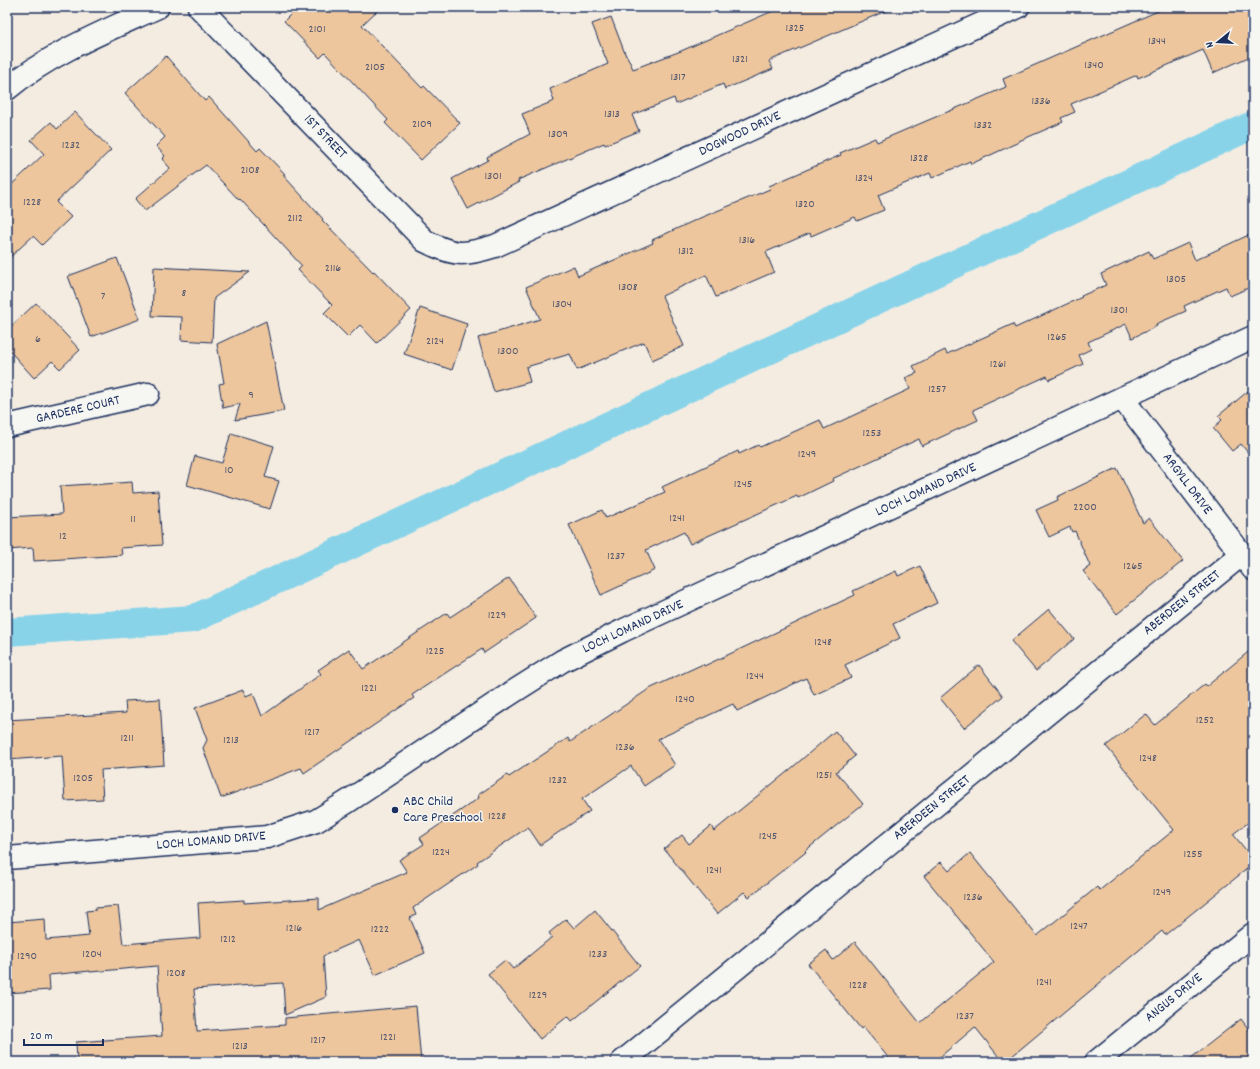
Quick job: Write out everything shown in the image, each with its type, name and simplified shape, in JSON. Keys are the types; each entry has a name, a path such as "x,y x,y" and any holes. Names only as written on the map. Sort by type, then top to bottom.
{"street":[{"path":"7,88 19,78 52,57 158,7"},
{"name":"1ST STREET","path":"199,7 425,240 444,250 460,253"},
{"name":"DOGWOOD DRIVE","path":"460,253 476,252 495,246 1018,7"},
{"name":"LOCH LOMAND DRIVE","path":"7,858 267,837 316,821 512,692 562,661 1253,337"},
{"name":"GARDERE COURT","path":"7,426 148,394"},
{"name":"ARGYLL DRIVE","path":"1122,398 1247,562"},
{"name":"ABERDEEN STREET","path":"622,1062 1247,562"},
{"name":"ANGUS DRIVE","path":"1096,1062 1253,934"}],"building":[{"path":"298,7 381,7 362,25 422,88 424,86 460,123 421,160 385,123 388,120 325,53 320,58 284,21"},
{"path":"782,7 895,7 769,61 773,69 725,89 723,84 676,104 674,98 632,115 639,131 605,145 604,143 518,180 519,182 468,209 452,179 488,160 487,157 530,134 522,114 554,101 550,89 608,64 592,24 611,17 626,56 633,69 681,51"},
{"path":"1167,7 1253,7 1253,55 1213,73 1203,50 1138,78 1137,75 1071,104 1075,112 1061,118 1063,122 971,164 970,161 932,178 930,173 878,195 884,210 857,221 855,217 811,236 810,233 766,252 774,272 716,297 706,275 662,296 684,346 652,360 644,342 577,370 570,354 526,367 530,382 494,392 478,338 540,319 526,287 574,266 578,276 653,243 652,240 700,218 770,189 769,186 841,155 840,153 875,138 877,142 1006,87 1003,79"},
{"path":"166,56 205,101 209,97 257,151 260,148 285,174 283,175 323,219 322,220 411,310 377,343 360,325 348,337 324,313 332,305 298,270 302,266 240,199 239,200 206,165 145,211 135,199 170,168 162,159 165,156 156,146 165,137 125,93"},
{"path":"75,112 111,150 56,202 71,217 42,245 33,236 7,260 7,189 44,154 31,140 51,122 57,129"},
{"path":"1253,233 1253,286 1230,296 1226,287 1184,306 1186,311 1156,324 1157,326 1132,338 1126,324 1088,342 1091,349 1079,355 1083,364 1049,380 1047,376 973,410 978,420 922,446 919,439 832,479 833,481 798,498 797,496 690,544 684,532 646,550 655,570 601,595 569,525 602,510 606,518 665,492 662,487 738,451 739,454 758,445 760,447 820,420 824,429 910,389 905,378 917,373 913,366 945,350 947,354 1013,324 1015,328 1082,297 1081,296 1106,285 1101,274 1149,251 1153,259 1188,243 1195,260"},
{"path":"117,258 140,319 91,337 68,276"},
{"path":"154,267 250,272 214,298 212,342 181,340 182,317 152,316"},
{"path":"36,303 80,350 60,369 52,361 34,378 7,348 7,330"},
{"path":"420,308 467,324 452,370 404,354"},
{"path":"266,321 284,411 235,420 240,404 223,408 219,384 224,383 217,344"},
{"path":"1253,387 1253,459 1241,444 1232,451 1213,428 1222,420 1218,416"},
{"path":"231,433 274,446 265,477 279,481 270,509 187,485 195,456 222,463"},
{"path":"1117,468 1143,523 1149,518 1183,561 1117,614 1083,571 1090,566 1075,531 1072,532 1070,527 1049,537 1036,510 1058,500 1057,497"},
{"path":"132,482 133,493 158,491 162,545 121,548 122,555 34,561 33,548 7,550 7,517 62,514 60,486"},
{"path":"920,566 937,603 893,624 900,638 845,665 851,678 814,695 806,678 737,711 733,704 658,739 675,765 644,786 631,766 582,799 590,811 540,845 528,827 477,862 478,864 413,908 416,915 410,918 425,953 375,975 359,940 323,956 326,997 285,1015 283,983 194,989 197,1031 285,1025 285,1018 416,1006 421,1062 77,1062 76,1042 162,1036 157,966 49,975 50,990 7,993 7,922 45,919 46,940 89,936 86,911 96,910 95,908 118,906 123,944 200,938 198,903 244,900 244,903 319,898 319,910 407,872 399,860 424,844 420,838 479,798 478,795 507,775 509,777 568,738 570,742 649,689 703,664 704,666 855,595 853,591 896,571 898,576"},
{"path":"509,578 536,618 484,653 482,649 412,695 414,698 304,773 301,768 221,798 203,748 207,740 195,708 243,690 246,696 253,693 262,716 321,674 318,670 349,649 363,669 447,613 450,617"},
{"path":"1049,609 1074,639 1036,671 1011,641"},
{"path":"1253,648 1253,819 1233,834 1253,859 1253,864 1165,935 1162,931 1005,1062 1003,1062 975,1027 934,1062 892,1062 863,1027 861,1029 808,964 826,950 833,960 855,942 920,1023 994,962 924,876 941,862 949,871 970,853 1037,936 1097,887 1100,890 1174,830 1106,746 1146,714 1155,725 1205,684 1207,686"},
{"path":"979,665 1003,696 964,728 940,698"},
{"path":"160,699 164,765 101,770 103,799 65,801 62,756 7,760 7,720 126,713 125,701"},
{"path":"835,731 855,756 836,772 863,804 749,897 744,892 717,914 664,849 682,835 689,844 711,826 714,831"},
{"path":"595,910 640,966 572,1021 568,1016 540,1039 488,974 505,960 513,969 552,937 549,933 566,919 574,928"},
{"path":"1241,1019 1253,1035 1253,1062 1186,1062"}],"waterway":[{"path":"7,632 193,619 1253,125"}],"place":[{"name":"ABC Child Care Preschool","path":"395,810"}]}
